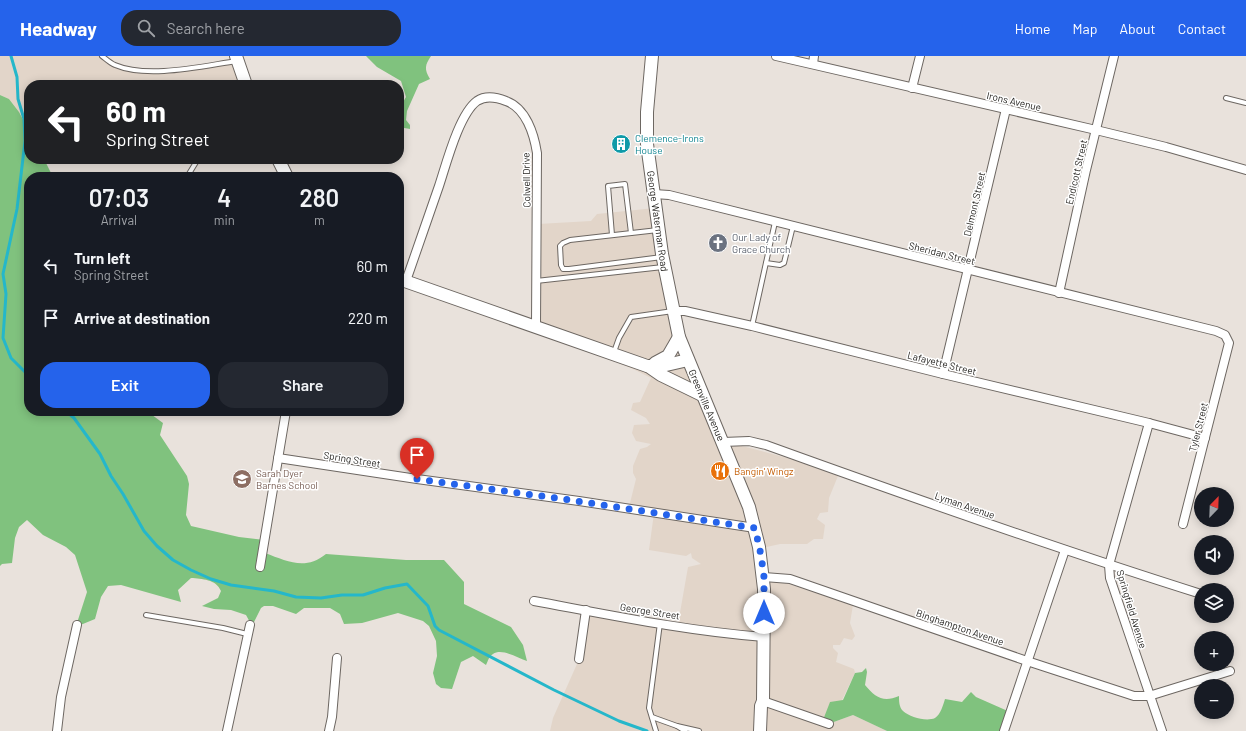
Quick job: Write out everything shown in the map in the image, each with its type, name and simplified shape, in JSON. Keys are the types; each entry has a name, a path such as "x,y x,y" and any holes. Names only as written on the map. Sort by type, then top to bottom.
{"main road":[{"name":"George Waterman Road","path":"652,56 647,112 647,144 663,262 679,337 688,360"},
{"path":"237,58 244,80"},
{"name":"Greenville Avenue","path":"404,281 647,366 662,366 688,360 749,507 761,555 764,577 764,637 763,701 761,706 760,731"},
{"path":"647,366 659,362 668,356 679,337"},
{"path":"647,366 702,395"},
{"name":"Greenville Avenue","path":"763,701 766,707 767,731"}],"street":[{"name":"Irons Avenue","path":"776,56 813,60 912,88 1166,147 1246,170"},
{"path":"912,88 920,56"},
{"name":"Endicott Street","path":"1059,293 1114,56"},
{"name":"Colwell Drive","path":"404,275 462,119 471,106 477,101 482,98 496,97 514,106 524,116 535,142 537,153 536,326"},
{"name":"Delmont Street","path":"944,374 1006,110"},
{"name":"Sheridan Street","path":"654,194 669,196 969,269 1225,335"},
{"name":"Lafayette Street","path":"673,311 685,311 752,326 1206,438"},
{"name":"Tyler Street","path":"1183,524 1229,343 1225,335"},
{"path":"260,567 285,416"},
{"name":"Springfield Avenue","path":"1149,423 1109,565 1110,578 1162,731"},
{"name":"Lyman Avenue","path":"723,442 749,441 766,445 1065,550 1194,592"},
{"name":"Spring Street","path":"278,458 755,528"},
{"path":"1004,731 1065,550"},
{"name":"Binghampton Avenue","path":"764,577 790,579 1129,695 1149,696 1230,671"},
{"name":"George Street","path":"534,601 729,634 764,637"},
{"path":"579,659 586,610"},
{"path":"57,731 61,697 77,625"},
{"path":"227,731 250,625"},
{"path":"329,731 332,717 337,658"},
{"path":"763,701 829,724"}],"lane":[{"path":"102,56 113,64 128,70 158,72 237,58"},
{"path":"1226,98 1246,103"},
{"path":"612,235 608,186 625,184 631,233"},
{"path":"752,326 775,222"},
{"path":"766,263 780,265 784,263 793,226"},
{"path":"658,230 570,240 560,246 561,266 563,269 569,269 663,262"},
{"path":"536,281 663,262"},
{"path":"614,354 619,338 631,317 673,311"},
{"path":"146,615 224,628 248,634"},
{"path":"656,731 649,708 660,623"},
{"path":"652,717 677,726 699,731"},
{"path":"677,726 685,731"}],"shaded area":[{"path":"0,56 103,56 113,63 134,69 163,70 236,60 245,80 24,80 24,122 9,99 0,95"},
{"path":"655,208 667,293 723,441 795,460 838,476 829,498 828,512 820,513 817,519 825,525 823,539 814,539 807,544 780,544 762,548 767,577 853,605 850,623 855,636 852,640 844,638 840,645 833,645 833,648 838,653 836,662 854,669 855,673 831,723 853,715 887,731 550,731 553,718 577,664 586,613 678,624 688,567 701,564 692,558 691,553 686,556 649,550 654,513 629,507 636,479 633,473 633,466 640,449 651,444 636,441 632,433 634,425 650,424 646,418 631,410 633,403 640,402 651,378 631,368 536,331 538,224 591,221 597,214"}],"green space":[{"path":"366,56 431,56 426,67 430,79 419,84 407,111 406,120 410,125 410,129 404,128 404,100 406,97 404,91 404,80 399,80 377,67"},
{"path":"0,95 9,99 24,122 24,164 46,164 50,172 24,172 24,416 153,416 163,423 160,435 187,476 189,484 186,515 191,526 239,537 264,540 265,553 296,563 311,562 326,554 406,560 444,560 464,582 464,604 511,627 523,645 527,661 505,653 497,652 490,656 486,665 473,656 461,662 452,689 441,688 436,684 433,673 437,656 436,641 429,626 423,621 398,613 362,623 344,624 340,614 330,608 304,608 296,614 273,606 264,606 261,608 252,626 246,615 231,610 214,609 202,606 218,598 221,591 216,584 204,579 191,578 178,590 181,602 121,585 108,586 101,597 95,619 78,626 77,623 87,592 75,555 66,547 43,535 27,520 19,527 15,538 12,563 2,564 0,566"},
{"path":"866,668 867,672 865,685 880,698 888,699 899,696 901,708 910,715 923,719 935,718 943,707 945,699 962,702 971,692 976,697 1010,712 1004,731 887,731 853,715 831,723 823,720 830,702 843,700 855,673 862,672"}],"waterway":[{"path":"11,56 17,77 18,99 24,119"},
{"path":"24,150 17,209 3,274 6,294 3,338 11,358 24,371"},
{"path":"72,416 100,454 111,476 144,531 157,546 173,560 191,570 211,579 231,585 274,591 296,597 321,598 342,595 363,595 385,588 407,584 428,606 435,626 439,630 554,690 619,721 647,731"}],"place":[{"name":"Clemence-Irons House","path":"621,144"},
{"name":"Our Lady of Grace Church","path":"718,243"},
{"name":"Bangin' Wingz","path":"720,471"},
{"name":"Sarah Dyer Barnes School","path":"242,479"}],"route":[{"path":"417,479 676,515 755,528 760,547 764,577 764,613"}]}
